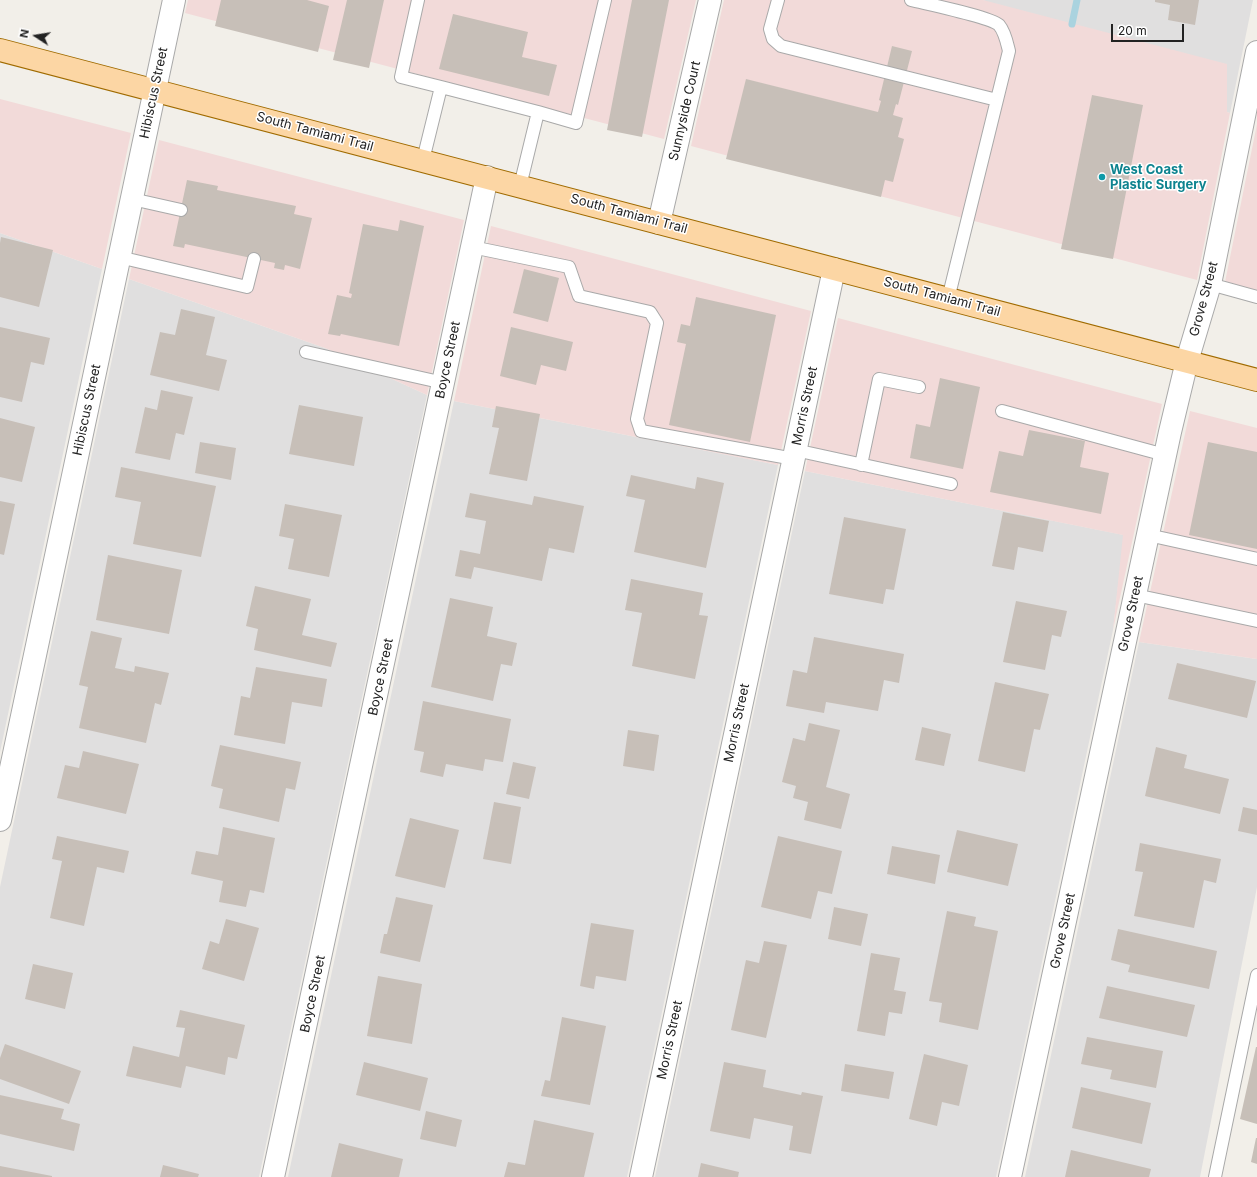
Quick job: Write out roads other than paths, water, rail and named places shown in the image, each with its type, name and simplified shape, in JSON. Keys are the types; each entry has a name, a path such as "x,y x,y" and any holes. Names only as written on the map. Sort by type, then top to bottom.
{"main road":[{"name":"South Tamiami Trail","path":"0,50 424,160 1257,380"}],"street":[{"name":"Hibiscus Street","path":"0,820 174,0"},
{"name":"Sunnyside Court","path":"659,223 710,0"},
{"name":"Grove Street","path":"1010,1177 1165,455 1187,361 1210,284 1257,52"},
{"name":"Boyce Street","path":"273,1177 487,177"},
{"name":"Morris Street","path":"641,1177 834,269"}],"lane":[{"path":"418,0 401,77 576,123 605,0"},
{"path":"778,0 770,29 773,39 781,46 997,100"},
{"path":"911,0 986,19 998,25 1007,40 1009,51 948,299"},
{"path":"424,160 441,87"},
{"path":"520,186 538,112"},
{"path":"132,199 181,210"},
{"path":"472,247 568,267 579,296 650,312 657,323 637,419 641,430 861,464 950,484"},
{"path":"119,256 247,287 254,259"},
{"path":"1210,284 1257,297"},
{"path":"306,352 444,383"},
{"path":"861,464 879,379 918,387"},
{"path":"1002,411 1165,455"},
{"path":"1148,535 1257,558"},
{"path":"1135,595 1257,621"},
{"path":"1215,1177 1257,975"}],"waterway":[{"path":"1072,24 1077,0"}],"place":[{"name":"West Coast Plastic Surgery","path":"1102,177"}]}
